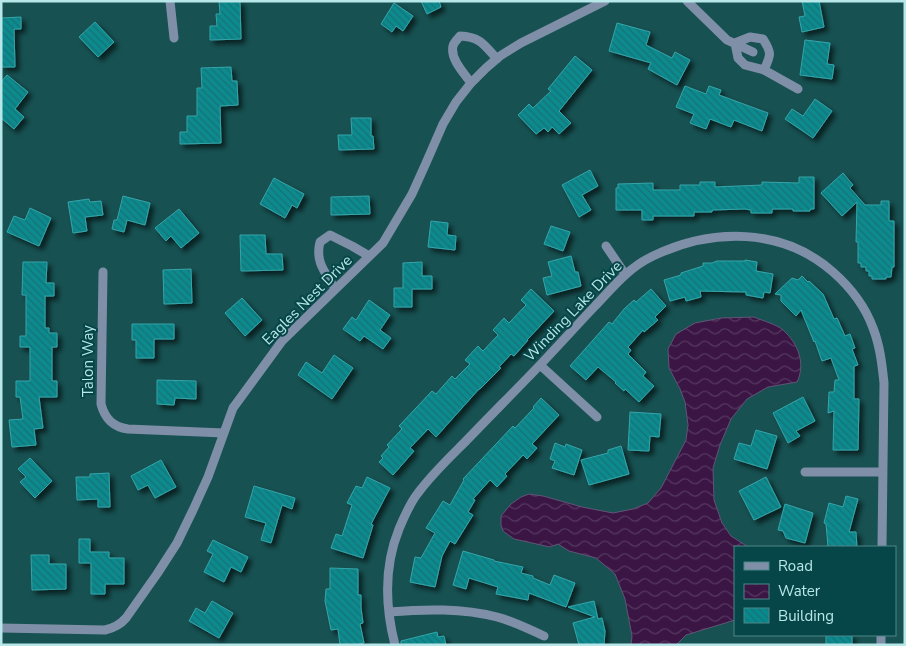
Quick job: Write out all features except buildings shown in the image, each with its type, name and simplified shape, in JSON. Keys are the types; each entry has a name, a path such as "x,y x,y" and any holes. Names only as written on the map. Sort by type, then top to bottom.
{"street":[{"path":"170,1 174,38"},
{"name":"Eagles Nest Drive","path":"1,628 105,630 120,624 126,618 177,543 208,477 233,408 282,340 383,243 412,194 443,124 456,102 471,83 496,59 521,43 604,1"},
{"path":"687,1 727,40 753,52"},
{"path":"471,83 453,54 454,44 460,36 474,37 482,42 496,59"},
{"path":"735,43 750,37 763,39 770,49 769,59 764,70"},
{"path":"735,43 738,58 745,65 764,70 798,89"},
{"path":"335,289 322,268 318,252 320,242 330,235 369,256"},
{"name":"Winding Lake Drive","path":"395,645 387,593 388,573 392,549 402,523 417,494 625,274 652,257 698,240 739,235 776,241 794,247 826,266 841,279 854,293 864,309 879,345 884,384 882,546"},
{"path":"606,246 625,274"},
{"name":"Talon Way","path":"103,272 101,404 107,419 121,428 224,433"},
{"path":"540,365 597,417"},
{"path":"806,472 883,472"},
{"path":"389,612 437,609 468,612 498,617 544,636"}],"water":[{"path":"754,317 777,326 793,341 799,354 801,368 797,382 768,387 747,399 731,419 713,468 714,500 722,523 731,536 746,546 734,546 734,620 686,635 676,645 631,645 632,636 625,599 615,574 596,558 569,551 558,544 550,547 514,539 503,531 501,516 511,504 529,494 613,513 633,509 648,503 661,488 686,440 688,425 685,402 669,368 668,349 676,334 695,323 721,318"}]}
